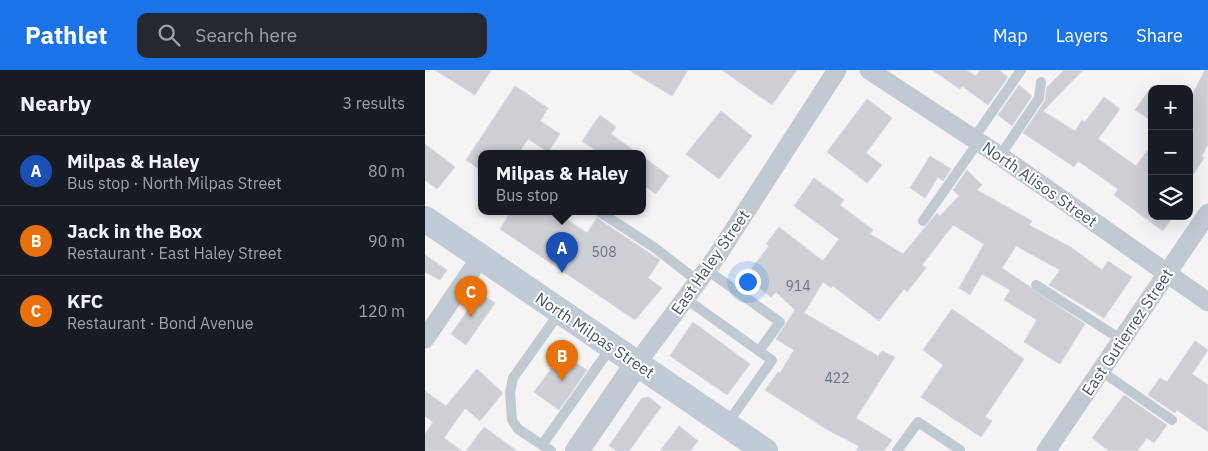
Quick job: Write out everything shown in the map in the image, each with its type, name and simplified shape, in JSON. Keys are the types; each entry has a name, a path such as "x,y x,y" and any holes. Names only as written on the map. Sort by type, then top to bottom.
{"main road":[{"name":"North Milpas Street","path":"425,219 765,451"}],"street":[{"name":"East Haley Street","path":"577,451 637,363 703,276 837,70"},
{"name":"North Alisos Street","path":"869,70 1001,156 1208,302"},
{"name":"East Gutierrez Street","path":"1046,451 1208,213"},
{"path":"425,339 480,258"}],"lane":[{"path":"923,220 1021,70"},
{"path":"1001,156 1039,98 1041,82"},
{"path":"605,215 655,248 780,322 759,351"},
{"path":"1036,285 1122,340"},
{"path":"686,299 772,360 727,425"},
{"path":"560,311 513,378 509,393 512,420 518,430 546,448 612,346"},
{"path":"1101,371 1172,420"},
{"path":"897,451 918,422 960,451"}],"building":[{"path":"435,70 491,70 475,95"},
{"path":"629,70 688,70 672,96"},
{"path":"722,70 797,70 772,105"},
{"path":"932,70 966,70 976,76 980,70 999,70 1008,77 988,105 962,86 960,89"},
{"path":"1064,70 1083,70 1043,111 1075,131 1082,120 1085,122 1104,97 1120,109 1098,139 1136,166 1148,150 1148,220 1114,195 1118,189 1078,161 1074,167 1023,133 1045,101 1047,87"},
{"path":"1205,70 1208,70 1208,144 1202,156 1204,158 1193,175 1193,130 1193,93"},
{"path":"1019,85 1032,96 1012,126 998,115"},
{"path":"515,86 548,108 540,121 560,134 549,150 545,150 528,139 521,150 478,150 478,168 466,160"},
{"path":"1148,92 1148,118 1135,110"},
{"path":"867,99 892,118 866,153 882,165 867,183 827,152"},
{"path":"721,111 752,136 719,179 686,154"},
{"path":"600,115 616,127 611,134 633,150 595,150 582,141"},
{"path":"425,144 455,167 437,189 425,180"},
{"path":"930,156 951,169 943,181 938,177 925,198 910,188"},
{"path":"646,159 669,176 656,194 646,187"},
{"path":"967,170 982,185 977,190 1032,221 1029,225 1072,248 1102,270 1108,261 1132,277 1104,318 1049,285 1060,270 1016,246 1002,268 1085,324 1060,364 1024,342 1037,320 1004,300 1010,290 982,274 970,295 959,288 984,244 953,225 922,265 926,268 907,292 904,289 879,321 833,286 831,288 823,282 804,313 878,356 882,351 895,357 856,418 892,440 884,451 856,451 859,446 828,430 765,390 778,372 780,373 794,350 776,339 795,310 776,292 771,297 745,277 769,246 766,244 779,227 823,261 839,239 794,206 814,178 844,200 840,205 873,230 870,234 903,254 937,213 940,216 959,196 953,190"},
{"path":"509,215 560,215 587,233 597,218 660,260 648,278 662,288 635,320 500,229"},
{"path":"1148,220 1170,220 1163,231"},
{"path":"425,255 447,270 440,280 425,272"},
{"path":"480,293 495,303 466,345 451,334"},
{"path":"952,309 1024,359 985,417 992,421 981,437 921,397 943,365 923,350"},
{"path":"693,322 750,364 727,395 670,356"},
{"path":"1195,341 1208,350 1192,374 1208,385 1208,432 1177,410 1175,413 1148,395 1160,378 1167,382"},
{"path":"562,354 587,370 559,410 534,392"},
{"path":"477,369 503,393 480,421 465,408 444,438 462,451 425,451 425,434 433,422 425,416 425,391 446,406"},
{"path":"1124,395 1167,425 1154,443 1147,438 1137,451 1109,451 1092,438"},
{"path":"649,397 661,407 629,451 617,451 609,446 642,398"},
{"path":"679,426 698,441 690,451 660,451"},
{"path":"484,427 517,451 466,451"}],"place":[{"name":"Milpas & Haley","path":"562,273"},
{"name":"KFC","path":"471,317"},
{"name":"Jack in the Box","path":"562,381"}]}
